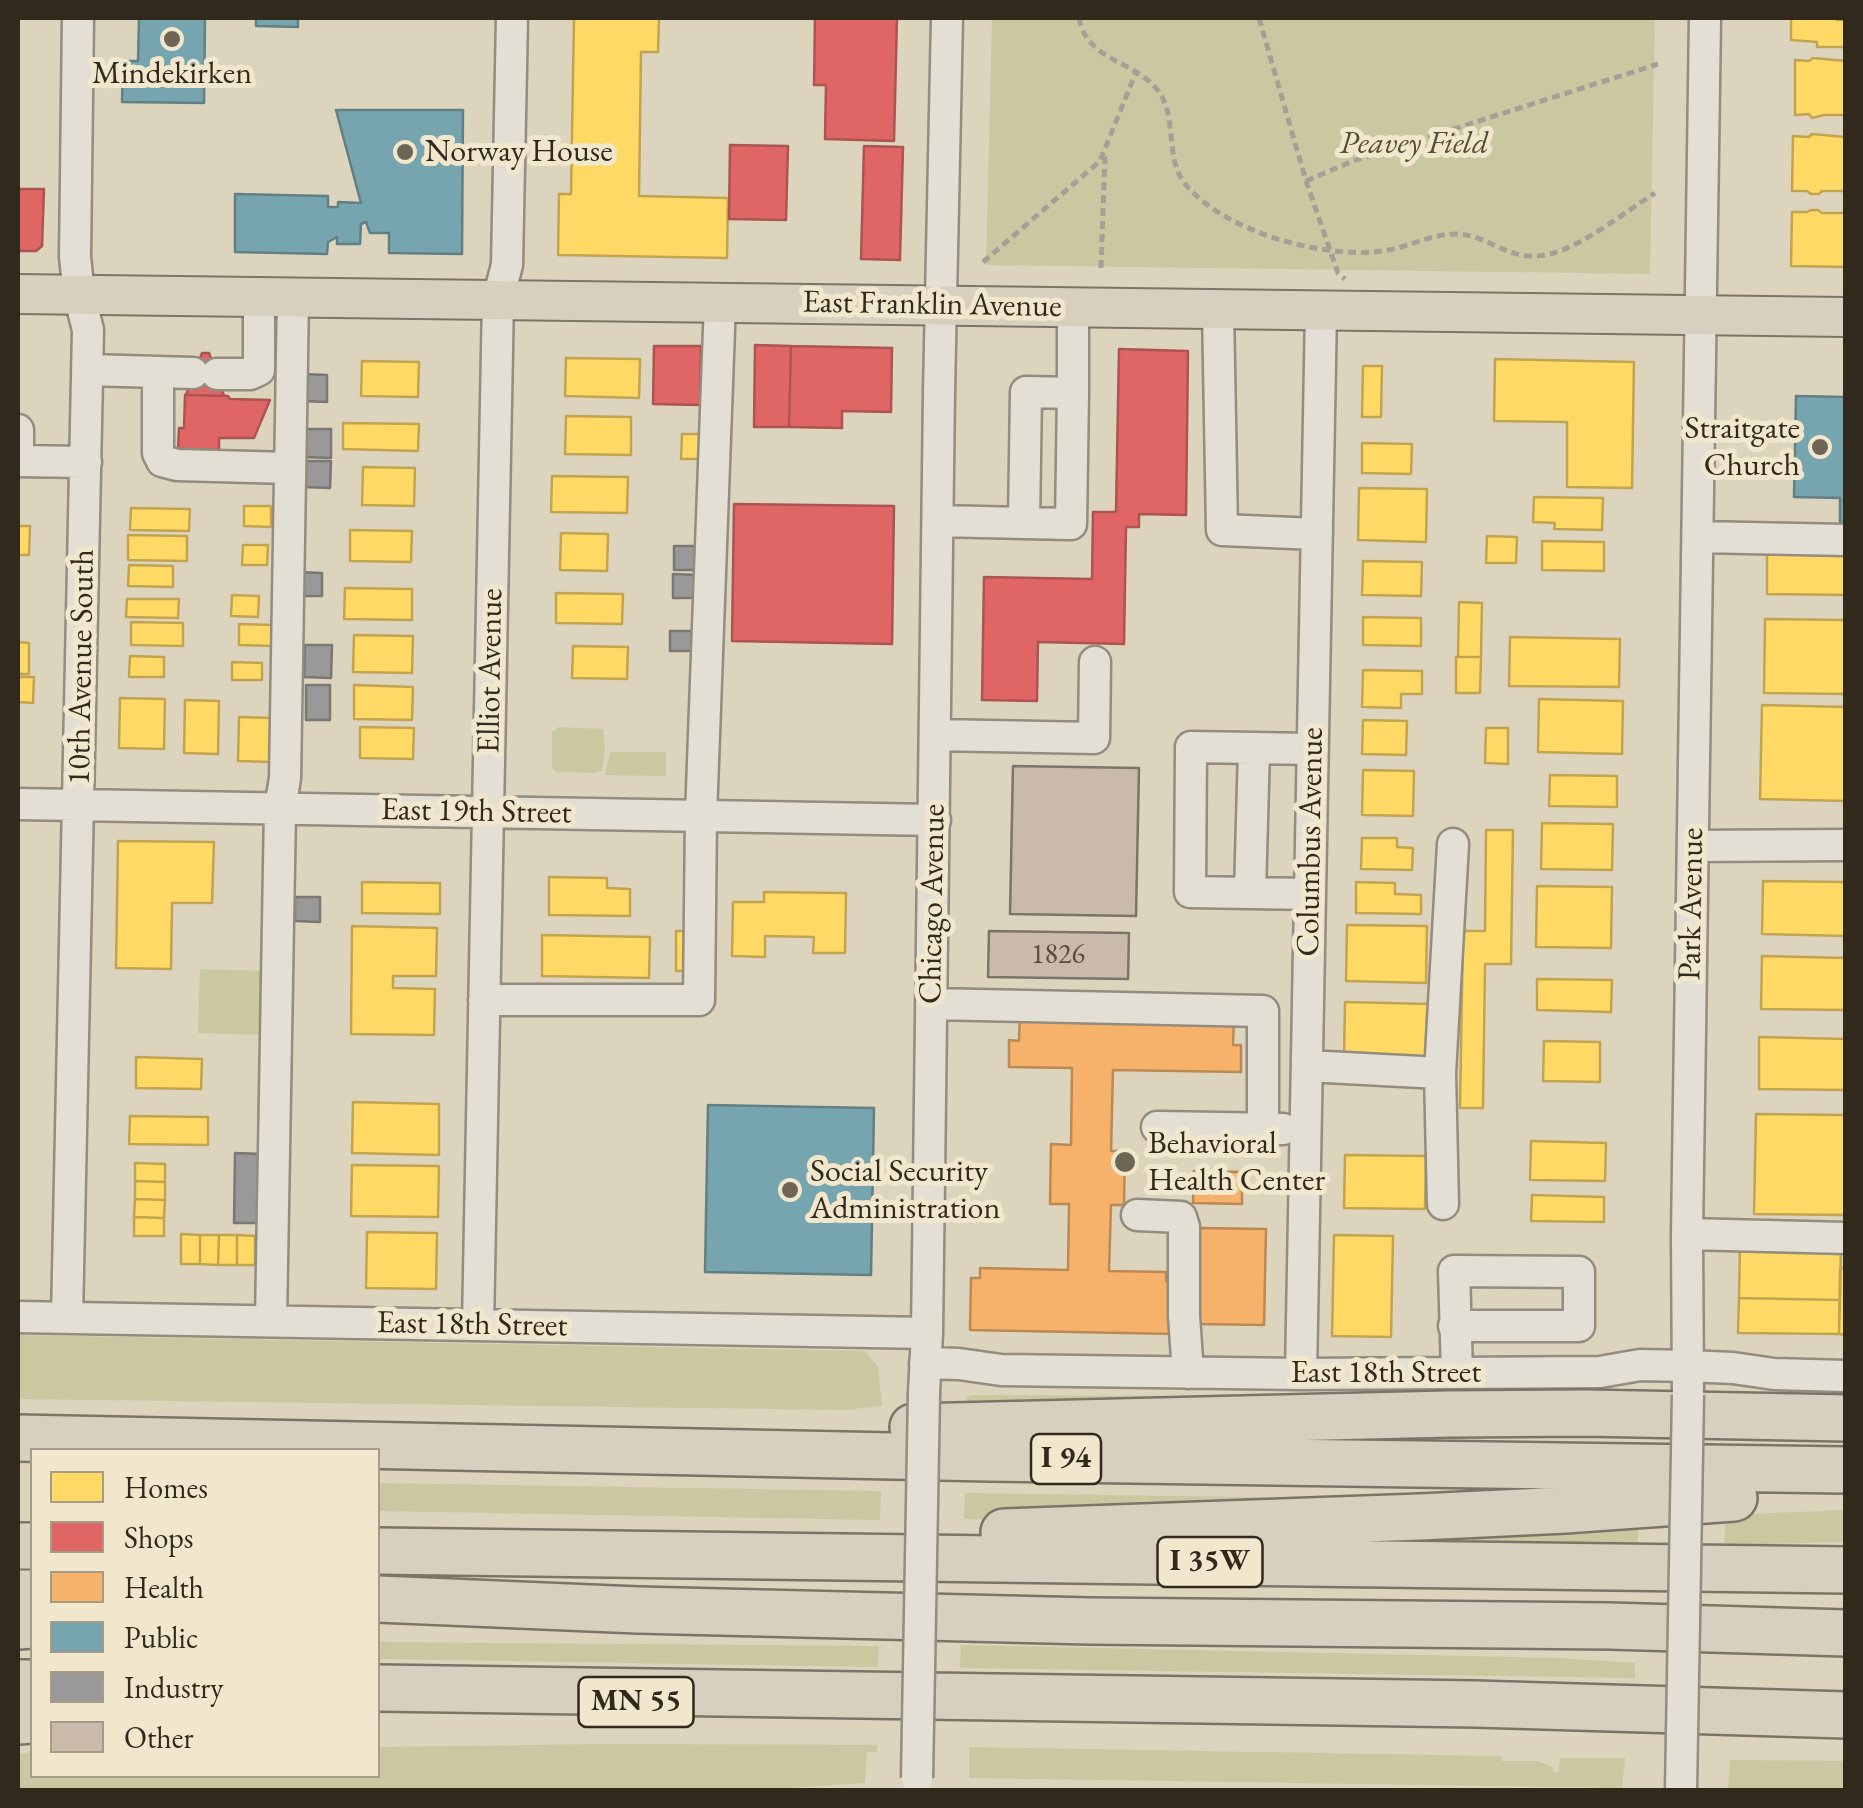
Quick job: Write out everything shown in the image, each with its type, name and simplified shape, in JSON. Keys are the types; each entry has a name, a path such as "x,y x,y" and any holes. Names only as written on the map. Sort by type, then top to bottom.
{"highway":[{"path":"287,1442 1430,1414 1846,1418"},
{"name":"I 94","path":"18,1438 1846,1470"},
{"path":"574,1554 1069,1528 1547,1511 1846,1488"},
{"name":"I 35W","path":"380,1552 1846,1570"},
{"path":"1726,1568 1846,1562"},
{"name":"I 35W","path":"380,1599 638,1610 1846,1633"},
{"path":"380,1616 638,1610"},
{"path":"380,1688 1476,1704 1846,1715"},
{"name":"MN 55","path":"380,1709 894,1695"},
{"path":"1476,1704 1846,1735"}],"main road":[{"name":"East Franklin Avenue","path":"18,294 1846,318"}],"street":[{"name":"10th Avenue South","path":"67,1318 88,370 88,330 78,294 75,258 78,18"},
{"name":"Elliot Avenue","path":"478,1325 498,299 507,265 512,18"},
{"name":"Chicago Avenue","path":"917,1784 947,18"},
{"name":"Park Avenue","path":"1680,1790 1705,18"},
{"path":"88,370 250,374 259,370 276,297"},
{"path":"271,1321 290,468 276,297"},
{"path":"484,1000 699,1000 720,302"},
{"path":"938,522 1071,524 1073,307"},
{"path":"1218,309 1222,530 1317,534"},
{"name":"Columbus Avenue","path":"1302,1374 1321,310"},
{"path":"158,372 158,453 162,461 177,465 290,468"},
{"path":"1024,523 1026,392 1073,393"},
{"path":"18,430 18,461 86,462"},
{"path":"1698,537 1846,540"},
{"path":"936,736 1094,738 1095,662"},
{"path":"1310,894 1190,892 1191,748 1313,749"},
{"path":"1250,892 1254,748"},
{"name":"East 19th Street","path":"18,804 934,820"},
{"path":"1443,1204 1440,1073 1453,844"},
{"path":"1693,846 1846,845"},
{"path":"931,1004 1263,1012 1263,1129"},
{"path":"1307,1066 1440,1073"},
{"path":"1158,1127 1306,1130"},
{"path":"1137,1215 1182,1217 1188,1373"},
{"path":"1687,1234 1846,1238"},
{"name":"East 18th Street","path":"18,1317 478,1325 1001,1370 1600,1372 1640,1365 1688,1381 1733,1368 1774,1374 1846,1376"},
{"path":"1454,1326 1457,1373"}],"path":[{"path":"1079,18 1081,29 1094,47 1149,80 1164,100 1184,184 1210,206 1253,230 1305,246 1332,251 1382,251 1458,234 1519,256 1546,255 1577,243 1655,193"},
{"path":"1260,18 1306,181 1338,273 1345,279"},
{"path":"1306,181 1353,161 1658,64"},
{"path":"983,262 1100,160 1136,72"},
{"path":"1101,268 1105,149"}],"green space":[{"name":"Peavey Field","path":"992,18 1655,18 1650,274 986,265"},
{"path":"559,727 603,729 602,771 556,772 552,767 552,732"},
{"path":"610,752 666,752 666,776 605,775"},
{"path":"200,969 264,971 262,1035 198,1033"},
{"path":"18,1335 865,1351 878,1367 882,1406 845,1410 18,1399"},
{"path":"967,1397 1440,1397 963,1409"},
{"path":"380,1483 881,1491 880,1520 380,1511"},
{"path":"965,1493 1323,1498 1016,1520 964,1519"},
{"path":"1845,1510 1845,1542 1724,1545 1726,1515"},
{"path":"1639,1520 1638,1544 1472,1542 1472,1528"},
{"path":"380,1642 879,1646 878,1667 380,1659"},
{"path":"961,1645 1559,1658 1635,1663 1635,1678 960,1668"},
{"path":"877,1745 877,1752 867,1752 865,1783 759,1790 18,1790 18,1754 30,1753 30,1778 380,1778 380,1747"},
{"path":"969,1747 1501,1756 1502,1761 1538,1761 1558,1773 1560,1758 1625,1758 1622,1788 969,1778"},
{"path":"1730,1760 1845,1761 1845,1790 1728,1789"}],"building: Homes":[{"path":"574,18 659,18 658,52 641,52 639,196 728,198 727,258 558,255 559,194 571,194"},
{"path":"1791,18 1846,20 1846,47 1817,47 1817,42 1791,40"},
{"path":"1795,60 1846,61 1846,115 1795,115"},
{"path":"1793,136 1846,137 1846,191 1792,191"},
{"path":"1792,212 1846,213 1846,267 1791,266"},
{"path":"566,358 640,359 639,398 565,396"},
{"path":"1495,359 1634,362 1632,488 1567,487 1567,422 1494,421"},
{"path":"362,361 419,362 418,397 361,396"},
{"path":"1363,366 1382,366 1381,417 1362,417"},
{"path":"566,416 631,417 631,455 565,454"},
{"path":"343,423 419,424 418,451 343,449"},
{"path":"682,434 705,434 704,459 681,459"},
{"path":"1362,443 1412,444 1411,474 1362,473"},
{"path":"363,467 415,468 414,506 362,505"},
{"path":"552,476 628,477 627,513 551,512"},
{"path":"1359,488 1427,489 1426,542 1358,540"},
{"path":"1534,497 1603,498 1602,530 1554,529 1555,523 1533,522"},
{"path":"244,506 271,506 271,527 244,526"},
{"path":"131,508 190,509 189,531 130,530"},
{"path":"18,526 30,526 29,555 18,555"},
{"path":"350,530 412,531 411,562 350,561"},
{"path":"561,533 608,534 607,571 560,570"},
{"path":"128,535 187,536 187,561 128,560"},
{"path":"1487,536 1517,537 1516,563 1486,563"},
{"path":"1542,541 1604,542 1604,571 1542,570"},
{"path":"243,545 268,545 267,565 242,565"},
{"path":"1767,547 1846,548 1846,595 1767,594"},
{"path":"1363,561 1422,562 1421,596 1362,595"},
{"path":"129,565 173,566 173,587 128,586"},
{"path":"345,588 412,589 412,620 344,619"},
{"path":"556,593 623,594 622,624 556,623"},
{"path":"232,595 259,596 258,617 231,616"},
{"path":"127,599 179,599 178,618 126,617"},
{"path":"1459,602 1482,603 1481,657 1458,657"},
{"path":"1363,617 1421,618 1421,646 1363,645"},
{"path":"1765,619 1846,620 1846,694 1764,693"},
{"path":"131,622 183,623 183,646 131,645"},
{"path":"239,624 274,625 273,646 239,645"},
{"path":"354,635 413,636 412,673 353,672"},
{"path":"1510,637 1620,639 1619,687 1509,686"},
{"path":"18,642 29,643 29,674 18,674"},
{"path":"573,646 628,647 627,679 572,678"},
{"path":"130,656 164,657 164,677 129,677"},
{"path":"1456,657 1481,657 1480,693 1456,693"},
{"path":"232,662 262,663 262,680 232,680"},
{"path":"1363,670 1422,671 1422,694 1401,694 1401,708 1362,707"},
{"path":"18,677 34,677 33,703 18,702"},
{"path":"354,685 413,687 412,720 354,719"},
{"path":"120,698 165,699 164,749 119,748"},
{"path":"1539,699 1623,701 1622,754 1538,752"},
{"path":"185,700 219,701 218,754 184,753"},
{"path":"1762,705 1846,707 1846,801 1760,799"},
{"path":"239,717 273,718 272,762 238,761"},
{"path":"1363,720 1407,721 1406,755 1362,754"},
{"path":"360,727 414,728 413,759 360,758"},
{"path":"1486,728 1508,728 1508,764 1485,763"},
{"path":"1363,770 1414,771 1413,816 1362,815"},
{"path":"1550,775 1617,776 1617,807 1549,806"},
{"path":"1542,823 1613,824 1612,870 1541,869"},
{"path":"1486,830 1513,830 1511,964 1485,964 1483,1108 1460,1108 1463,931 1485,931"},
{"path":"1362,838 1397,838 1397,847 1413,848 1412,870 1361,869"},
{"path":"118,841 214,842 212,903 172,903 171,969 116,968"},
{"path":"549,877 607,878 607,888 630,889 630,916 549,915"},
{"path":"1763,881 1846,882 1846,936 1762,934"},
{"path":"362,882 440,883 440,914 362,913"},
{"path":"1356,882 1395,883 1395,894 1421,895 1421,914 1356,913"},
{"path":"1537,886 1612,887 1611,948 1536,947"},
{"path":"764,892 846,893 845,953 813,953 814,937 765,936 765,957 732,956 733,902 764,902"},
{"path":"1347,925 1427,926 1426,983 1346,981"},
{"path":"352,926 437,928 436,976 393,976 393,988 435,989 434,1035 351,1034"},
{"path":"676,931 697,931 696,970 676,971"},
{"path":"542,935 650,937 649,978 542,976"},
{"path":"1762,956 1846,958 1846,1010 1761,1009"},
{"path":"1537,979 1612,980 1611,1012 1537,1010"},
{"path":"1345,1002 1430,1004 1429,1059 1344,1057"},
{"path":"1759,1037 1846,1039 1846,1090 1759,1089"},
{"path":"1544,1041 1600,1042 1600,1082 1543,1081"},
{"path":"136,1057 202,1059 201,1089 136,1088"},
{"path":"353,1102 439,1104 439,1155 352,1153"},
{"path":"1756,1114 1846,1115 1846,1215 1754,1214"},
{"path":"130,1116 208,1117 208,1145 129,1144"},
{"path":"1531,1141 1606,1143 1605,1181 1530,1180"},
{"path":"1345,1155 1426,1156 1425,1209 1344,1208"},
{"path":"135,1163 165,1164 165,1182 135,1181"},
{"path":"352,1165 439,1166 438,1217 351,1216"},
{"path":"135,1181 165,1182 165,1200 135,1199"},
{"path":"1532,1195 1604,1197 1604,1222 1531,1221"},
{"path":"135,1199 165,1200 164,1218 134,1217"},
{"path":"134,1217 164,1218 164,1236 134,1236"},
{"path":"367,1232 437,1233 436,1289 366,1288"},
{"path":"181,1234 200,1235 200,1264 181,1264"},
{"path":"200,1235 219,1235 218,1265 200,1264"},
{"path":"219,1235 237,1235 237,1265 218,1265"},
{"path":"237,1235 255,1236 255,1265 237,1265"},
{"path":"1334,1235 1393,1236 1391,1337 1332,1336"},
{"path":"1740,1246 1841,1248 1840,1300 1739,1298"},
{"path":"1840,1268 1846,1268 1846,1335 1839,1334"},
{"path":"1739,1298 1840,1300 1839,1334 1738,1333"}],"building: Shops":[{"path":"815,18 897,18 894,141 825,139 826,85 814,85"},
{"path":"730,145 788,146 786,220 729,219"},
{"path":"864,146 903,147 900,260 861,259"},
{"path":"18,189 44,189 42,246 36,251 18,251"},
{"path":"755,345 791,346 789,427 754,427"},
{"path":"654,346 701,346 700,405 653,404"},
{"path":"791,346 892,348 891,412 842,411 842,428 789,427"},
{"path":"1119,349 1188,351 1186,515 1139,514 1139,527 1126,527 1124,644 1038,642 1037,701 982,700 984,577 1092,579 1093,512 1116,512"},
{"path":"202,353 209,353 224,396 186,395"},
{"path":"185,395 270,400 254,438 219,438 219,450 178,449 179,428 184,428"},
{"path":"734,504 894,506 892,644 732,641"}],"building: Health":[{"path":"1020,1013 1234,1017 1233,1045 1241,1045 1241,1072 1113,1070 1111,1151 1125,1151 1124,1205 1111,1205 1109,1271 1166,1272 1166,1281 1176,1281 1175,1334 970,1330 971,1278 980,1278 980,1268 1068,1270 1069,1204 1050,1204 1051,1144 1071,1145 1072,1068 1009,1067 1009,1040 1019,1041"},
{"path":"1194,1171 1242,1172 1242,1204 1193,1203"},
{"path":"1198,1228 1266,1229 1264,1325 1196,1324"}],"building: Public":[{"name":"Mindekirken","path":"139,18 205,18 204,103 122,102 123,61 138,61"},
{"name":"Mindekirken","path":"256,18 298,18 298,27 256,26"},
{"name":"Norway House","path":"336,110 463,110 462,254 389,253 389,233 370,233 366,222 361,224 360,244 337,244 337,237 328,242 327,254 235,252 235,194 328,196 328,207 338,207 338,202 361,203"},
{"name":"Straitgate Church","path":"1796,396 1846,397 1846,524 1840,524 1840,498 1794,497"},
{"name":"Social Security Administration","path":"708,1105 874,1108 871,1275 705,1272"}],"building: Industry":[{"path":"303,374 327,375 327,402 302,401"},
{"path":"304,429 331,429 331,458 303,457"},
{"path":"304,461 331,461 330,488 303,487"},
{"path":"674,546 701,546 701,570 674,570"},
{"path":"299,572 322,573 322,596 299,596"},
{"path":"673,574 699,575 698,598 673,598"},
{"path":"670,631 694,631 694,651 670,651"},
{"path":"305,645 332,645 331,678 304,677"},
{"path":"306,685 330,685 330,720 306,720"},
{"path":"295,897 320,897 320,922 295,921"},
{"path":"235,1153 263,1154 262,1223 234,1223"}],"building: Other":[{"path":"1013,766 1139,768 1136,916 1010,914"},
{"path":"989,931 1129,933 1128,979 988,977"}],"place":[{"name":"Mindekirken","path":"172,39"},
{"name":"Norway House","path":"405,152"},
{"name":"Straitgate Church","path":"1820,447"},
{"name":"Behavioral Health Center","path":"1125,1162"},
{"name":"Social Security Administration","path":"790,1190"}]}
